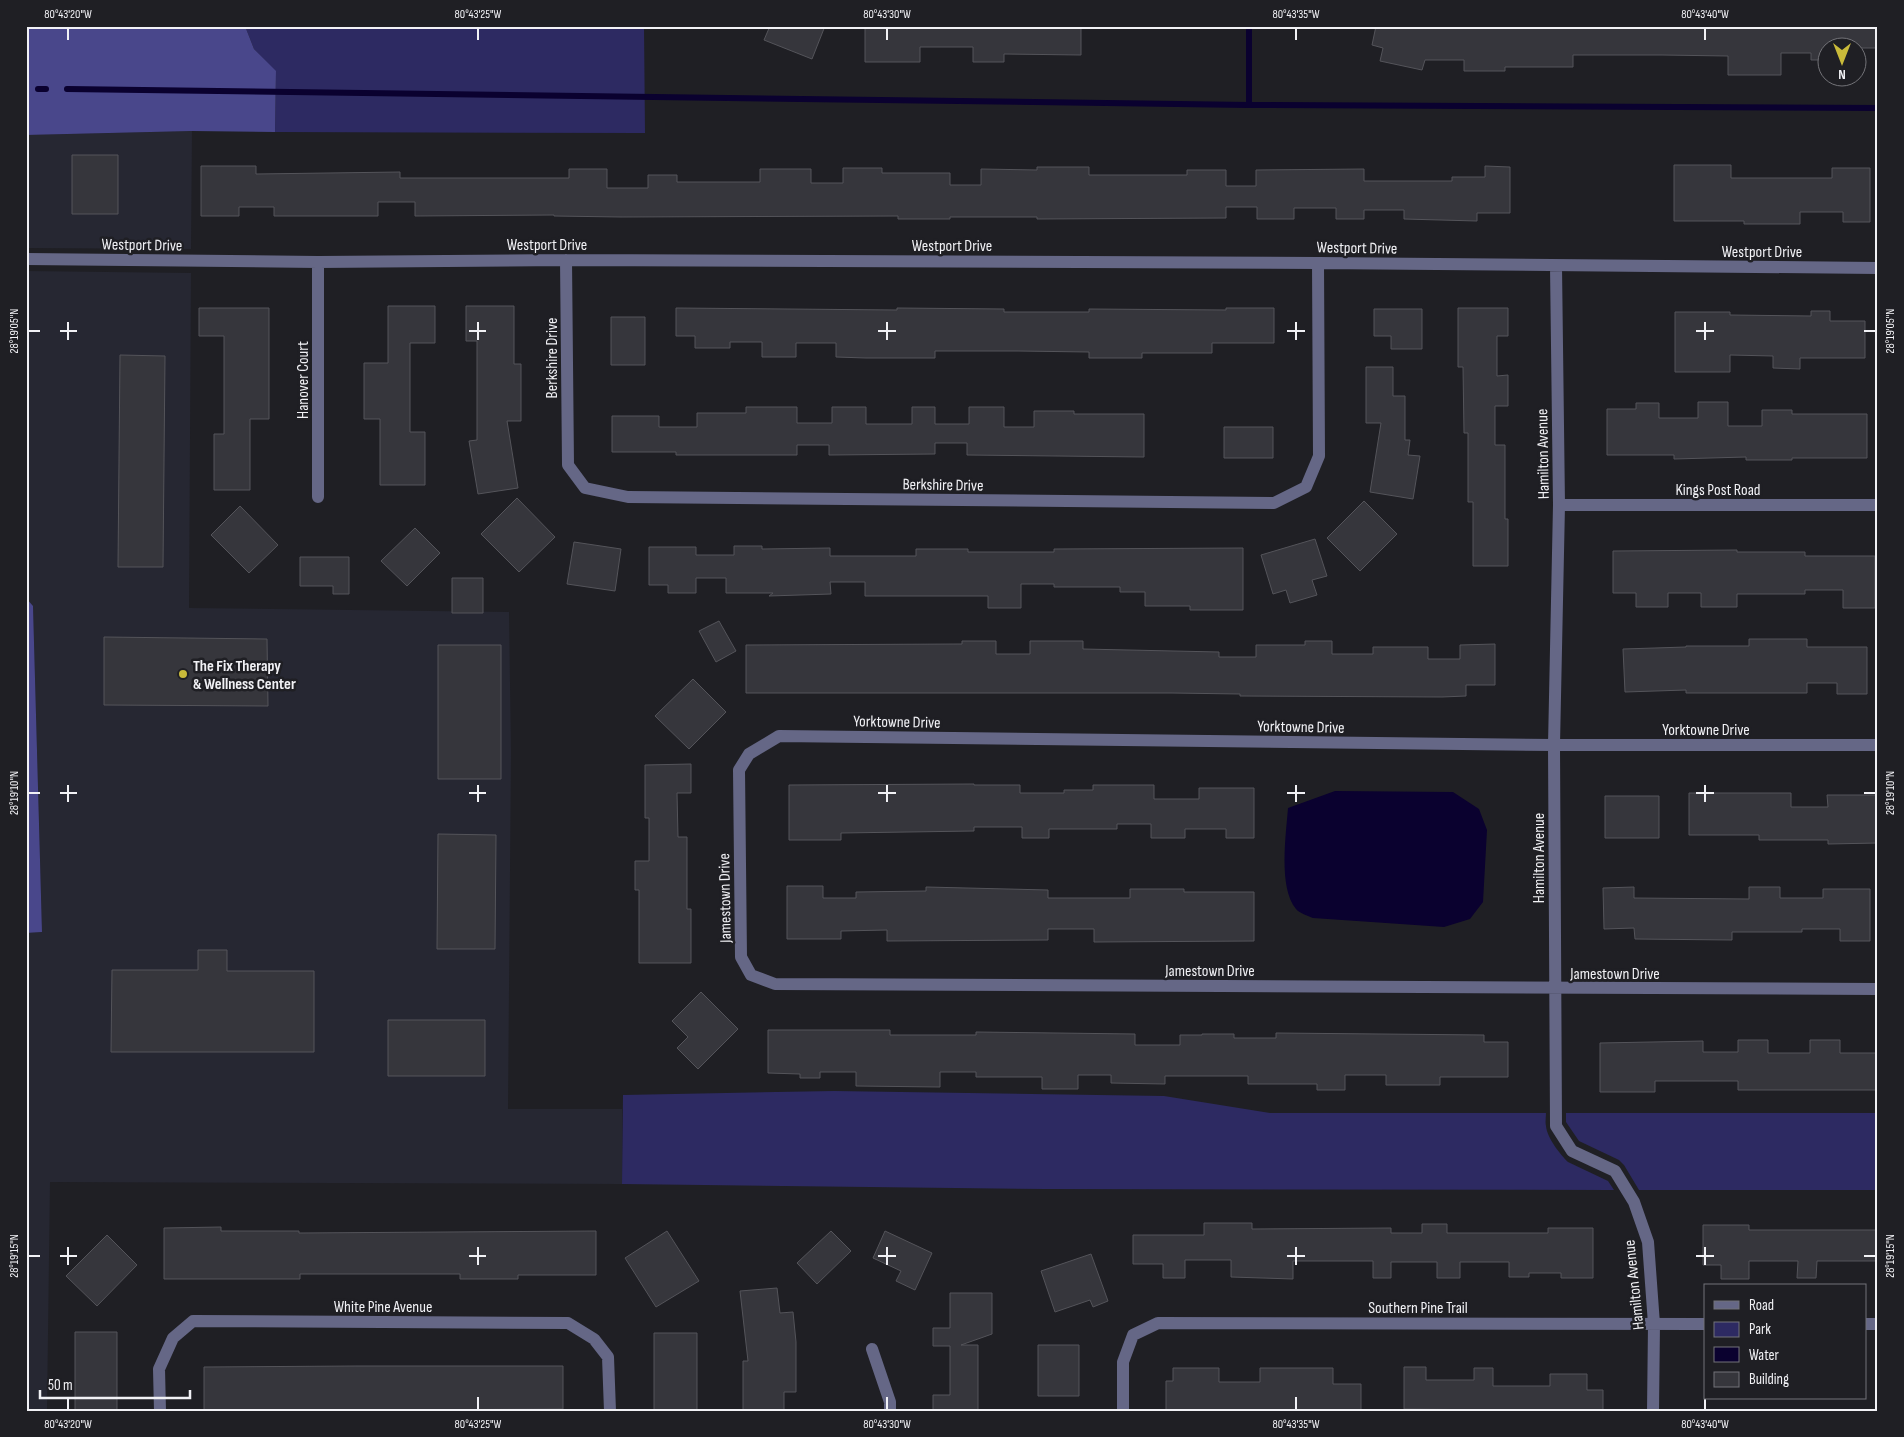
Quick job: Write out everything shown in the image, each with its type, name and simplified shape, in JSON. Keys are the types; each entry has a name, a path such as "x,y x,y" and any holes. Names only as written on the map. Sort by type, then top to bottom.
{"street":[{"name":"Westport Drive","path":"26,259 318,262 566,260 1318,262 1878,268"},
{"name":"Berkshire Drive","path":"566,260 568,465 584,488 628,497 1264,503 1274,503 1306,487 1319,456 1318,262"},
{"name":"Hanover Court","path":"318,262 318,497"},
{"name":"Hamilton Avenue","path":"1556,266 1558,505 1554,745 1556,1126 1572,1151 1615,1172 1634,1202 1648,1242 1654,1324 1653,1411"},
{"name":"Kings Post Road","path":"1558,505 1878,505"},
{"name":"Yorktowne Drive","path":"739,770 749,754 779,736 1554,745 1878,745"},
{"name":"Jamestown Drive","path":"739,770 741,957 751,975 775,984 1878,989"},
{"name":"White Pine Avenue","path":"160,1411 159,1368 173,1338 193,1321 568,1323 594,1339 608,1357 610,1411"},
{"name":"Southern Pine Trail","path":"1123,1411 1123,1362 1133,1335 1158,1323 1704,1324"},
{"path":"872,1349 890,1402 890,1411"}],"shaded area":[{"path":"26,26 245,26 254,49 276,71 275,132 192,131 26,135"},
{"path":"192,131 191,249 26,248 26,135"},
{"path":"26,271 191,273 189,608 509,612 511,753 508,1109 622,1109 622,1184 50,1182 47,1411 26,1411 26,933 42,932 33,607 26,598"},
{"path":"26,598 33,606 42,932 26,933"}],"green space":[{"path":"245,26 644,26 645,133 275,132 276,72 254,49"},
{"path":"834,1091 1164,1096 1270,1113 1546,1113 1549,1136 1554,1146 1565,1159 1608,1181 1614,1190 1046,1189 622,1184 623,1095"},
{"path":"1566,1113 1878,1113 1878,1190 1639,1190 1619,1160 1579,1141 1566,1122"}],"water":[{"path":"1335,791 1453,792 1479,809 1487,830 1483,902 1470,919 1444,927 1313,918 1297,910 1290,900 1285,875 1284,860 1288,808"}],"building":[{"path":"770,26 825,26 812,59 764,40"},
{"path":"865,26 1081,26 1081,55 1004,54 1004,62 973,62 973,47 920,47 920,62 865,62"},
{"path":"1376,26 1477,26 1477,28 1551,26 1878,26 1878,48 1866,48 1866,38 1816,38 1816,60 1811,60 1811,53 1781,53 1781,75 1728,75 1728,56 1662,55 1573,55 1573,67 1505,67 1505,71 1464,71 1464,60 1425,60 1422,70 1380,61 1383,48 1372,45"},
{"path":"72,155 118,155 118,214 72,214"},
{"path":"1674,165 1731,165 1731,178 1832,178 1832,168 1870,168 1870,222 1843,222 1843,212 1800,212 1800,224 1744,224 1744,221 1674,221"},
{"path":"201,166 256,166 256,174 400,172 400,178 569,178 569,169 607,169 607,188 648,188 648,175 677,175 677,182 760,182 760,169 811,169 811,183 843,183 843,168 882,168 882,173 950,173 950,185 981,185 981,169 1037,170 1037,167 1089,167 1089,175 1187,175 1187,170 1226,170 1226,186 1256,186 1256,170 1364,169 1364,181 1452,181 1452,177 1485,177 1485,166 1510,167 1510,213 1477,213 1477,221 1404,219 1404,210 1364,210 1364,219 1336,219 1336,208 1294,208 1294,219 1257,219 1257,207 1226,207 1226,218 1037,219 1037,217 950,217 950,219 898,219 898,216 415,216 415,202 378,202 378,216 274,216 274,207 239,207 239,216 201,216"},
{"path":"388,306 435,306 435,343 410,343 410,432 425,432 425,485 380,485 380,419 364,419 364,363 388,363"},
{"path":"466,306 514,306 514,364 521,364 521,421 507,421 518,488 478,494 469,441 477,440 477,341 466,341"},
{"path":"199,308 269,308 269,419 250,419 250,490 214,490 214,434 224,434 224,336 199,336"},
{"path":"676,308 1004,309 1004,312 1089,312 1089,309 1226,310 1226,308 1274,308 1274,343 1212,343 1212,353 1142,353 1142,358 1089,358 1089,352 935,351 935,358 866,358 836,357 836,343 796,343 796,357 762,357 762,342 730,342 730,348 695,348 695,336 676,336"},
{"path":"1458,308 1508,308 1508,336 1497,336 1497,376 1508,375 1508,406 1495,406 1495,445 1505,445 1505,519 1508,519 1508,566 1473,566 1473,502 1468,502 1468,433 1464,433 1463,367 1458,367"},
{"path":"1374,309 1422,309 1422,349 1391,349 1391,336 1374,336"},
{"path":"1811,311 1830,311 1830,321 1865,321 1865,358 1800,358 1800,369 1773,368 1773,356 1730,355 1730,372 1675,372 1675,312 1730,312 1730,315 1811,316"},
{"path":"611,317 645,317 645,365 611,365"},
{"path":"120,355 165,356 163,567 118,567"},
{"path":"1366,367 1393,367 1393,396 1405,396 1405,440 1410,440 1408,455 1420,456 1413,499 1370,492 1381,423 1366,423"},
{"path":"1698,402 1728,402 1728,426 1762,426 1762,410 1792,410 1792,414 1867,414 1867,458 1746,460 1746,457 1674,459 1674,455 1607,455 1607,409 1636,409 1636,403 1659,403 1659,418 1698,418"},
{"path":"746,407 797,407 797,423 832,423 832,407 866,407 866,424 912,424 912,407 935,407 935,424 969,424 969,407 1004,407 1004,427 1034,427 1034,411 1074,411 1074,414 1144,414 1144,457 967,455 967,443 935,443 935,454 829,455 829,445 797,445 797,455 676,455 676,452 612,452 612,416 659,416 659,427 697,427 697,413 746,413"},
{"path":"1224,427 1273,427 1273,458 1224,458"},
{"path":"517,498 555,537 519,572 481,534"},
{"path":"1364,501 1397,534 1360,571 1327,538"},
{"path":"240,506 278,545 249,573 211,535"},
{"path":"415,528 440,553 407,586 381,561"},
{"path":"1315,539 1327,576 1312,580 1317,595 1290,603 1286,590 1273,594 1261,555"},
{"path":"574,542 621,549 615,591 567,584"},
{"path":"734,546 762,546 762,549 830,548 830,556 916,556 916,549 968,549 968,552 1054,552 1054,549 1243,548 1243,610 1190,610 1190,606 1145,606 1145,592 1120,592 1120,587 1054,587 1054,584 1021,584 1021,608 988,608 988,596 865,596 865,582 830,582 831,594 769,596 773,593 726,593 726,578 696,578 696,593 668,593 668,585 649,585 649,547 696,547 696,555 734,555"},
{"path":"1737,550 1737,552 1805,552 1805,556 1875,556 1875,608 1843,608 1843,590 1805,590 1805,594 1737,594 1737,607 1701,607 1701,593 1668,593 1668,607 1636,607 1636,593 1613,593 1613,551"},
{"path":"300,557 349,557 349,594 333,594 333,586 300,586"},
{"path":"452,578 483,578 483,613 452,613"},
{"path":"719,621 736,651 716,662 699,631"},
{"path":"104,637 267,639 268,706 104,705"},
{"path":"1749,639 1807,639 1807,647 1867,647 1867,694 1837,694 1837,683 1807,683 1807,693 1686,693 1686,690 1625,692 1623,649 1749,646"},
{"path":"962,641 996,641 996,654 1030,654 1030,641 1083,641 1083,649 1219,652 1219,657 1256,657 1256,645 1305,645 1305,641 1332,641 1332,654 1373,654 1373,647 1428,647 1428,659 1460,659 1460,645 1495,644 1495,685 1466,685 1466,696 1442,697 1240,696 1240,694 1172,693 746,693 746,645 962,644"},
{"path":"438,645 501,645 501,779 438,779"},
{"path":"693,679 726,712 689,749 655,716"},
{"path":"691,764 691,793 677,793 678,837 687,837 687,909 691,909 691,963 639,963 639,890 635,890 635,861 649,861 649,818 645,818 645,765"},
{"path":"789,785 1020,785 1020,793 1064,793 1064,790 1093,790 1093,785 1154,785 1154,799 1199,799 1199,788 1254,788 1254,838 1226,838 1226,829 1185,829 1185,838 1151,838 1151,824 1117,824 1117,829 1049,829 1049,838 1022,838 1022,827 974,827 974,831 841,833 841,840 789,840"},
{"path":"1689,793 1791,793 1791,807 1828,807 1827,795 1878,795 1878,843 1828,844 1828,840 1759,840 1759,835 1689,835"},
{"path":"1605,796 1659,796 1659,838 1605,838"},
{"path":"438,834 496,835 495,949 437,949"},
{"path":"787,886 823,886 823,898 856,898 856,892 926,891 926,887 1048,890 1048,898 1130,898 1130,889 1184,889 1184,892 1254,892 1254,941 1094,942 1094,929 1048,929 1048,940 887,941 887,930 841,931 841,939 787,939"},
{"path":"1634,887 1634,898 1749,899 1749,887 1780,887 1780,898 1823,898 1823,889 1870,889 1870,941 1840,941 1840,929 1802,929 1802,932 1732,932 1732,940 1635,939 1634,928 1604,929 1603,888"},
{"path":"198,950 227,950 227,971 314,971 314,1052 111,1052 112,970 198,970"},
{"path":"701,992 738,1029 698,1069 677,1048 688,1037 672,1021"},
{"path":"388,1020 485,1020 485,1076 388,1076"},
{"path":"768,1030 890,1030 890,1035 976,1035 976,1032 1135,1034 1135,1045 1180,1045 1180,1035 1202,1034 1234,1034 1234,1038 1276,1038 1276,1033 1484,1035 1484,1042 1508,1042 1508,1077 1440,1077 1440,1085 1386,1085 1386,1075 1345,1075 1345,1090 1317,1090 1317,1084 1248,1084 1248,1076 1165,1076 1165,1084 1111,1083 1111,1075 1078,1075 1078,1089 1042,1089 1042,1077 976,1077 976,1072 940,1072 940,1087 856,1086 856,1072 820,1072 820,1078 800,1078 800,1074 768,1073"},
{"path":"1738,1040 1768,1040 1768,1053 1810,1053 1810,1040 1840,1040 1840,1053 1878,1053 1878,1090 1738,1090 1738,1081 1655,1081 1655,1092 1600,1092 1600,1043 1703,1041 1703,1052 1738,1052"},
{"path":"1204,1223 1252,1223 1252,1229 1391,1228 1391,1233 1422,1233 1422,1224 1447,1224 1447,1233 1548,1233 1548,1228 1593,1228 1593,1278 1561,1278 1561,1273 1529,1273 1529,1277 1509,1277 1509,1262 1460,1262 1460,1278 1437,1278 1437,1262 1391,1262 1391,1278 1373,1278 1373,1261 1293,1261 1293,1279 1231,1277 1231,1260 1185,1260 1185,1278 1163,1278 1163,1264 1133,1264 1133,1235 1204,1235"},
{"path":"1703,1225 1749,1225 1749,1230 1878,1230 1878,1261 1817,1261 1816,1278 1797,1278 1798,1261 1749,1261 1749,1279 1721,1279 1721,1265 1703,1265"},
{"path":"221,1227 221,1231 299,1231 299,1233 596,1231 596,1275 518,1275 518,1279 460,1279 460,1274 300,1274 300,1279 164,1279 164,1228"},
{"path":"667,1231 699,1281 656,1307 625,1258"},
{"path":"831,1231 851,1251 817,1284 797,1263"},
{"path":"885,1231 932,1253 915,1290 896,1281 901,1271 873,1258"},
{"path":"107,1235 137,1265 97,1306 66,1276"},
{"path":"1091,1254 1108,1301 1093,1307 1090,1300 1055,1312 1041,1271"},
{"path":"777,1288 780,1313 793,1312 796,1342 796,1392 784,1392 784,1410 743,1410 743,1361 748,1361 740,1291"},
{"path":"950,1293 992,1293 992,1334 961,1345 978,1345 978,1411 933,1411 933,1395 950,1395 950,1346 933,1346 933,1328 950,1328"},
{"path":"75,1332 117,1332 117,1411 75,1411"},
{"path":"654,1333 697,1333 697,1411 654,1411"},
{"path":"1038,1345 1079,1345 1079,1396 1038,1396"},
{"path":"563,1366 563,1409 204,1411 204,1367"},
{"path":"1404,1367 1426,1367 1426,1380 1474,1380 1474,1368 1493,1368 1493,1386 1550,1386 1550,1374 1587,1374 1587,1390 1603,1390 1603,1411 1404,1409"},
{"path":"1173,1368 1219,1368 1219,1382 1260,1382 1260,1368 1333,1368 1333,1384 1361,1384 1361,1411 1166,1411 1166,1381 1173,1381"}],"waterway":[{"path":"1249,26 1249,105"},
{"path":"38,89 46,89"},
{"path":"67,89 1249,105 1878,108"}],"place":[{"name":"The Fix Therapy & Wellness Center","path":"183,674"}]}
